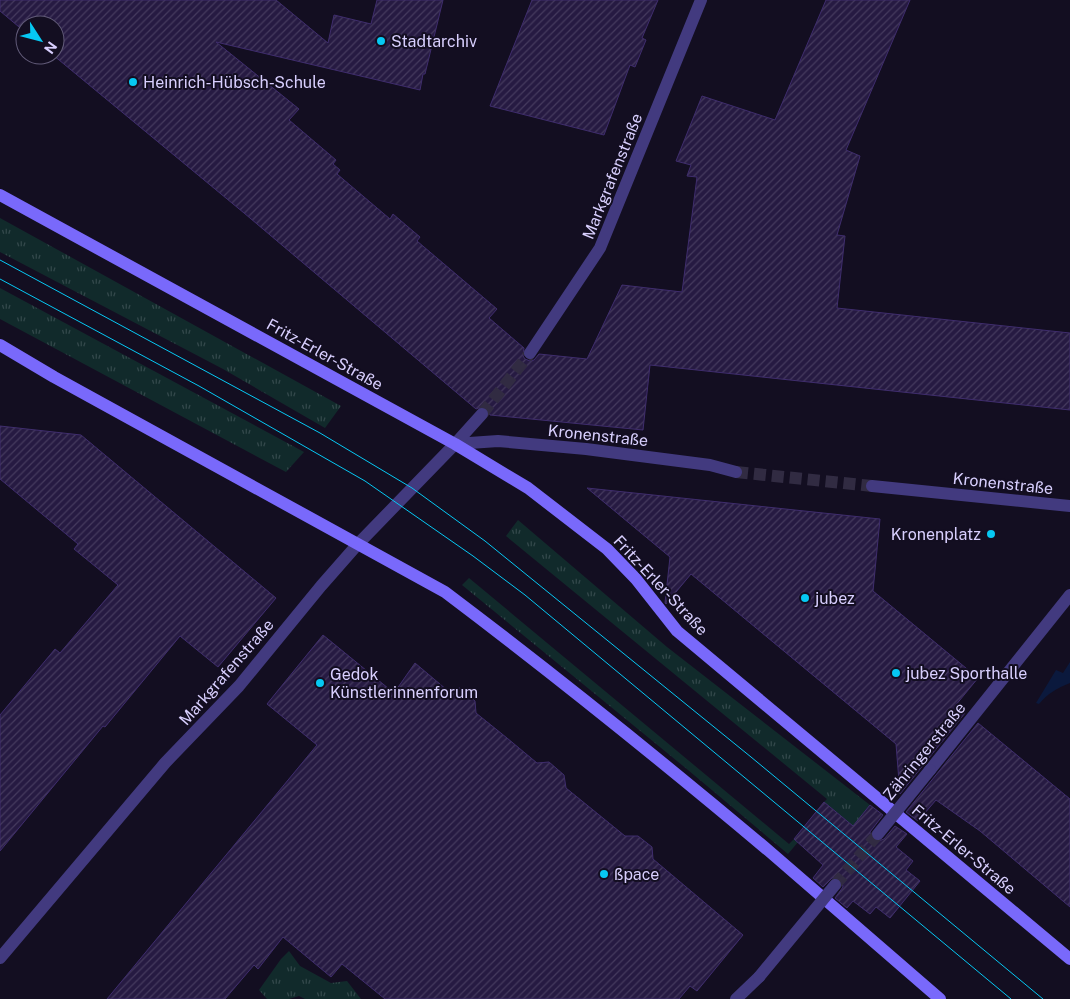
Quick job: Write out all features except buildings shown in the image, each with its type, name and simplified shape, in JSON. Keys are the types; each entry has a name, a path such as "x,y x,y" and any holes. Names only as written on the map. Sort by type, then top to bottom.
{"main road":[{"name":"Fritz-Erler-Straße","path":"0,195 456,444 528,488 607,550 636,579 677,631 1070,959"},
{"path":"0,345 54,377 445,592 489,625 770,852 940,999"}],"street":[{"name":"Markgrafenstraße","path":"530,353 600,248 702,0"},
{"name":"Markgrafenstraße","path":"0,958 165,763 239,686 357,545 456,444 482,414"},
{"name":"Kronenstraße","path":"456,444 498,441 586,449 710,464 736,472"},
{"name":"Kronenstraße","path":"872,486 1070,506"},
{"name":"Zähringerstraße","path":"878,834 1070,595"},
{"path":"736,999 759,977 835,885"}],"green space":[{"path":"0,218 341,406 325,428 223,369 0,252"},
{"path":"0,288 304,452 286,472 0,319"},
{"path":"518,520 667,647 870,805 853,826 824,802 827,799 506,536"},
{"path":"469,578 789,844 794,839 798,842 788,854 462,585"},
{"path":"289,951 300,966 331,983 347,981 361,999 305,999 299,996 289,999 267,999 259,990"}],"water":[{"path":"1070,662 1070,683 1045,697 1039,704 1036,703 1056,670 1063,673"}],"tunnel":[{"path":"482,414 530,353"},
{"path":"736,472 872,486"},
{"path":"835,885 878,834"}],"tram line":[{"path":"0,260 320,433 412,488 485,541 751,757 1043,999"},
{"path":"0,279 199,386 365,481 473,556 525,595 1011,999"}],"place":[{"name":"Stadtarchiv","path":"381,41"},
{"name":"Heinrich-Hübsch-Schule","path":"133,82"},
{"name":"Kronenplatz","path":"991,534"},
{"name":"jubez","path":"805,598"},
{"name":"jubez Sporthalle","path":"896,673"},
{"name":"Gedok Künstlerinnenforum","path":"320,683"},
{"name":"ßpace","path":"604,874"}]}
